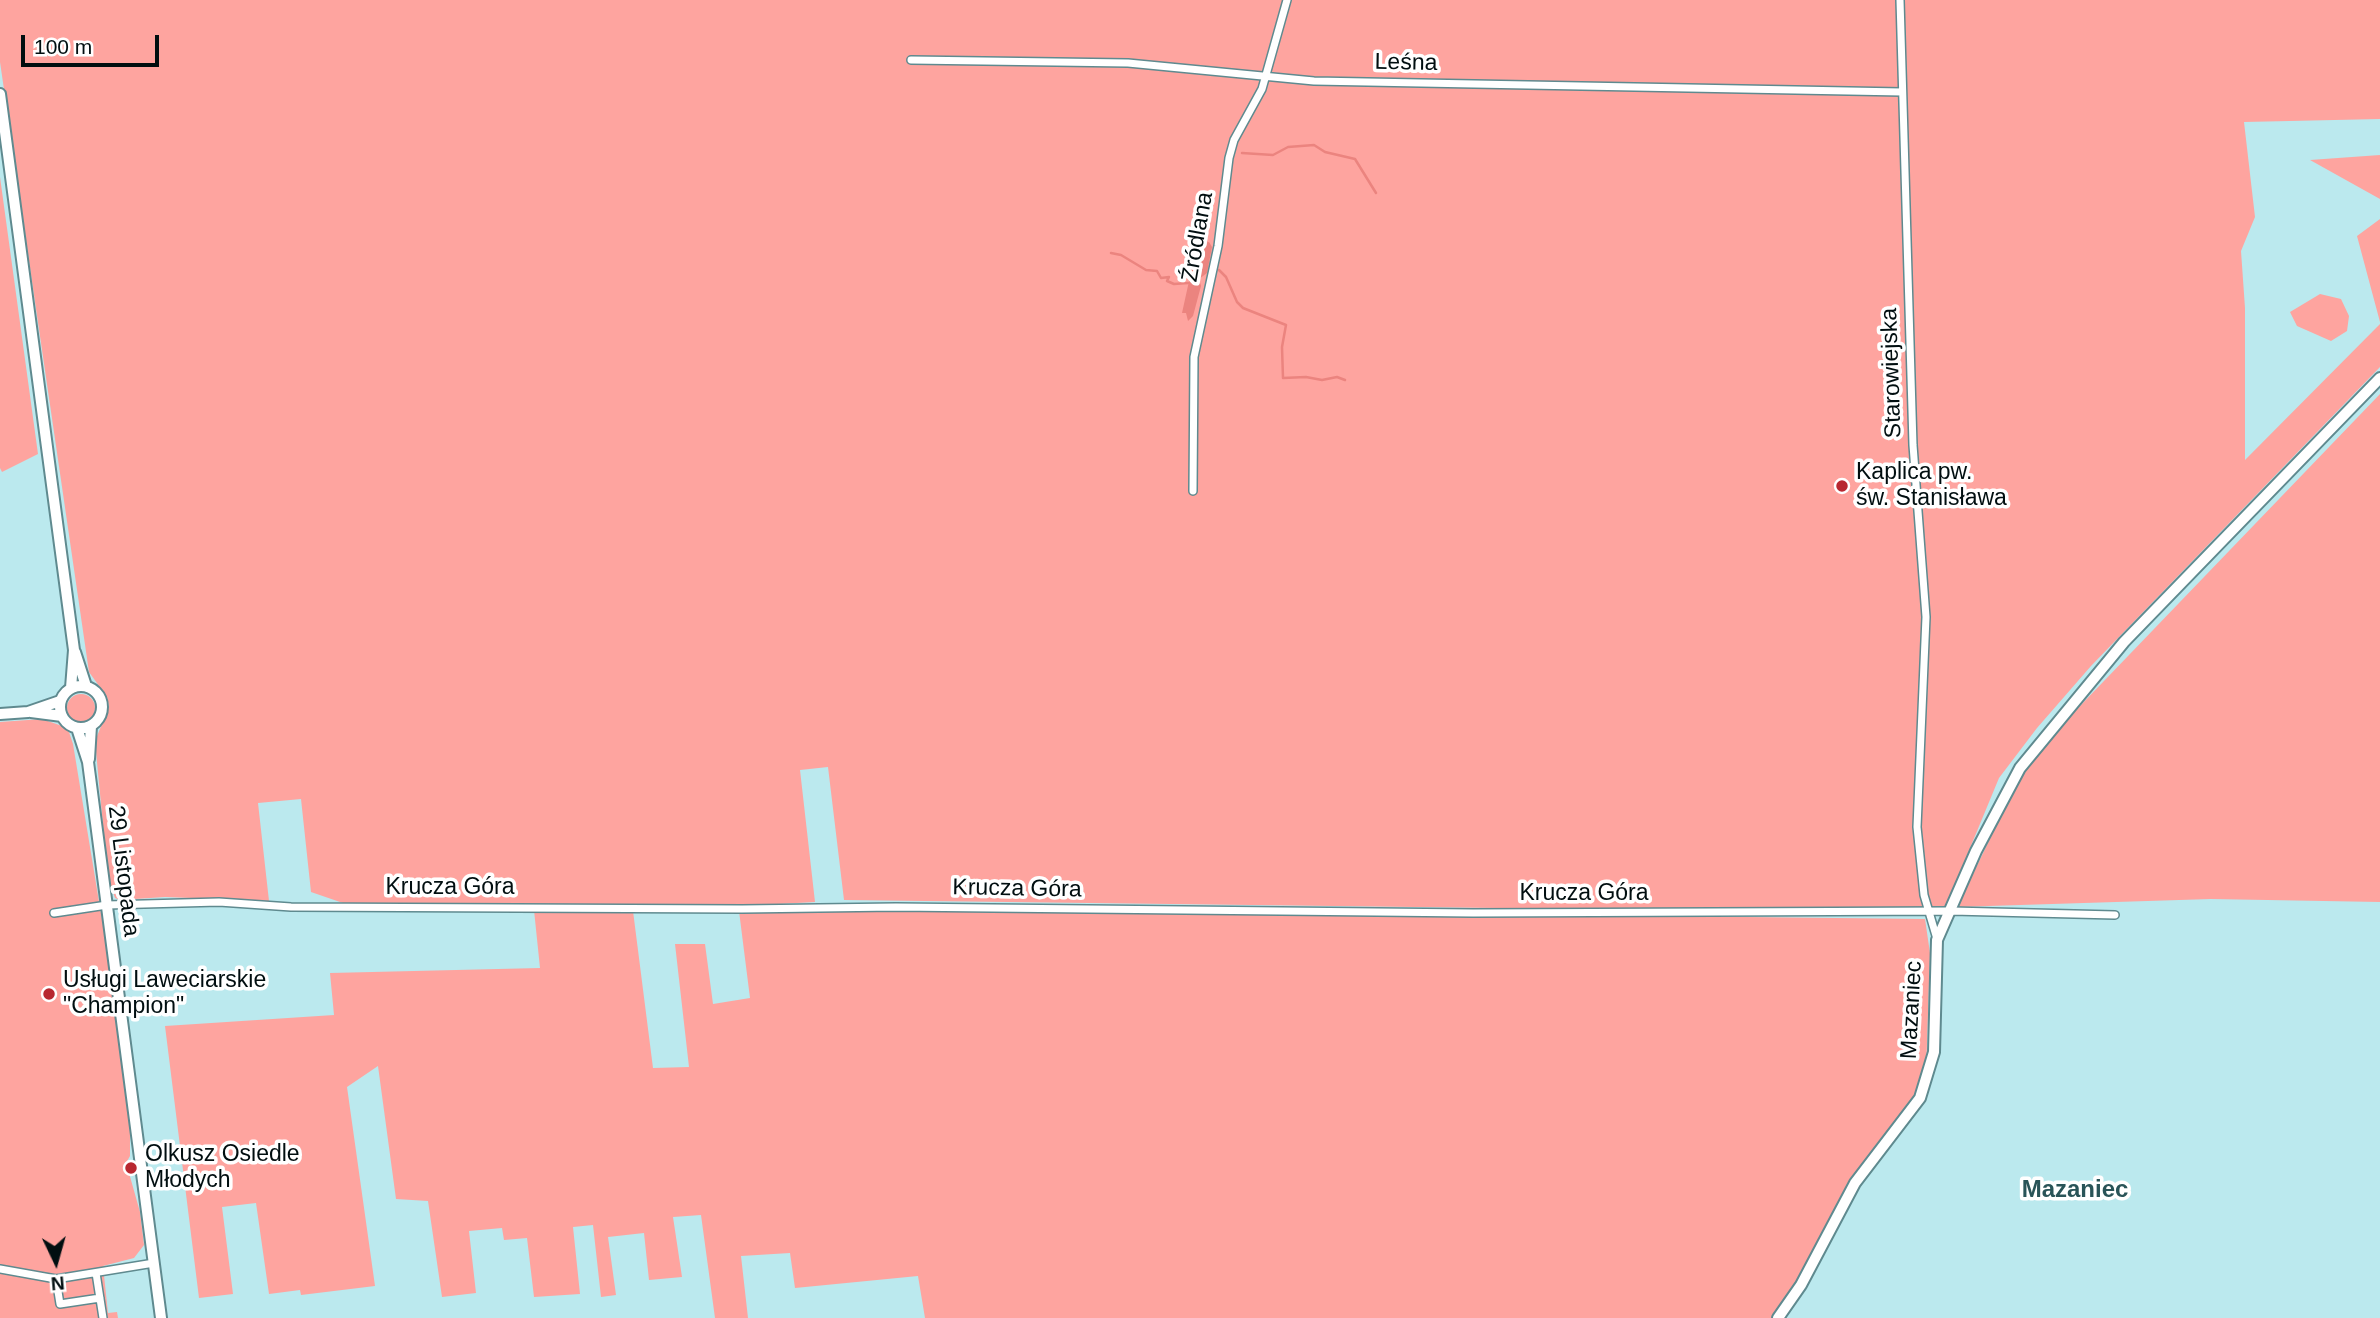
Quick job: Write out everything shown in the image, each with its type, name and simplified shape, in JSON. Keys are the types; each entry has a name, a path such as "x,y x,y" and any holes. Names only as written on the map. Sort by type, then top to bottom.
{"street":[{"name":"Źródlana","path":"1193,491 1194,357 1218,246 1229,158 1234,140 1266,78 1287,0"},
{"name":"Starowiejska","path":"1900,0 1914,456 1926,617 1917,827 1927,911 1937,940"},
{"name":"Leśna","path":"911,60 1128,63 1266,78 1902,92"},
{"path":"0,94 74,650 86,686 97,693 103,705 100,717 91,726 77,728 62,716 28,712 0,715"},
{"name":"Mazaniec","path":"1778,1318 1801,1285 1855,1183 1920,1098 1934,1052 1937,940 2003,796 2038,743 2124,642 2380,378"},
{"path":"28,712 60,701 71,688 74,650"},
{"path":"71,688 86,686"},
{"path":"60,701 62,716"},
{"name":"29 Listopada","path":"88,762 91,726"},
{"name":"29 Listopada","path":"77,728 88,762 161,1318"},
{"name":"Krucza Góra","path":"54,913 107,905 219,902 304,907 896,907 1487,913 1951,911"},
{"path":"1951,911 2115,915"},
{"path":"0,1269 56,1279 154,1263"},
{"path":"96,1273 103,1318"},
{"path":"56,1279 60,1304 100,1298"}],"shaded area":[{"path":"0,0 2380,0 2380,119 2244,122 2255,217 2241,251 2245,308 2245,460 2380,324 2380,367 2091,666 2037,728 1999,778 1946,906 1919,907 1904,913 844,900 828,767 800,770 815,902 742,906 343,903 311,892 301,799 258,803 269,901 165,897 120,900 115,898 108,878 95,741 109,707 107,697 89,672 0,62"},
{"path":"2380,155 2380,199 2310,160"},
{"path":"0,177 38,454 2,472 0,468"},
{"path":"2380,219 2380,322 2357,236"},
{"path":"1196,235 1198,241 1202,239 1203,243 1209,242 1212,247 1207,273 1199,279 1201,286 1193,316 1188,321 1186,313 1182,313 1193,263 1189,260 1196,254 1191,251 1195,249 1191,239"},
{"path":"2320,294 2341,299 2349,316 2347,331 2331,341 2297,326 2290,312"},
{"path":"2380,394 2380,902 2211,899 1957,907 2028,760"},
{"path":"81,694 91,698 95,708 91,718 81,722 71,718 67,708 71,698"},
{"path":"42,719 62,726 69,732 73,744 105,938 130,1130 130,1156 125,1165 140,1212 144,1245 134,1258 103,1266 108,1313 117,1312 118,1318 0,1318 0,722"},
{"path":"947,908 1925,919 1930,953 1926,1073 1917,1099 1846,1188 1796,1284 1774,1318 925,1318 918,1276 795,1288 790,1253 741,1256 748,1318 715,1318 701,1215 673,1217 682,1277 649,1280 644,1233 608,1237 616,1295 601,1297 593,1225 573,1227 580,1294 534,1297 527,1238 504,1240 502,1228 469,1231 476,1293 442,1297 428,1201 396,1199 378,1066 347,1087 375,1286 301,1295 300,1290 269,1294 256,1203 222,1207 233,1294 199,1298 165,1026 334,1015 330,973 540,968 534,910 633,911 653,1068 689,1067 675,944 705,944 713,1004 750,998 739,911"}],"waterway":[{"path":"1242,153 1273,155 1288,147 1314,145 1325,152 1355,159 1376,193"},
{"path":"1111,253 1121,255 1146,270 1157,271 1161,278 1169,277 1167,281 1174,284 1188,283"},
{"path":"1219,270 1226,277 1237,302 1243,308 1286,325 1282,347 1283,378 1306,377 1322,380 1337,377 1345,380"}],"place":[{"name":"Kaplica pw. św. Stanisława","path":"1842,486"},
{"name":"Usługi Laweciarskie \"Champion\"","path":"49,994"},
{"name":"Olkusz Osiedle Młodych","path":"131,1168"}],"district":[{"name":"Mazaniec","path":"2075,1190"}]}
